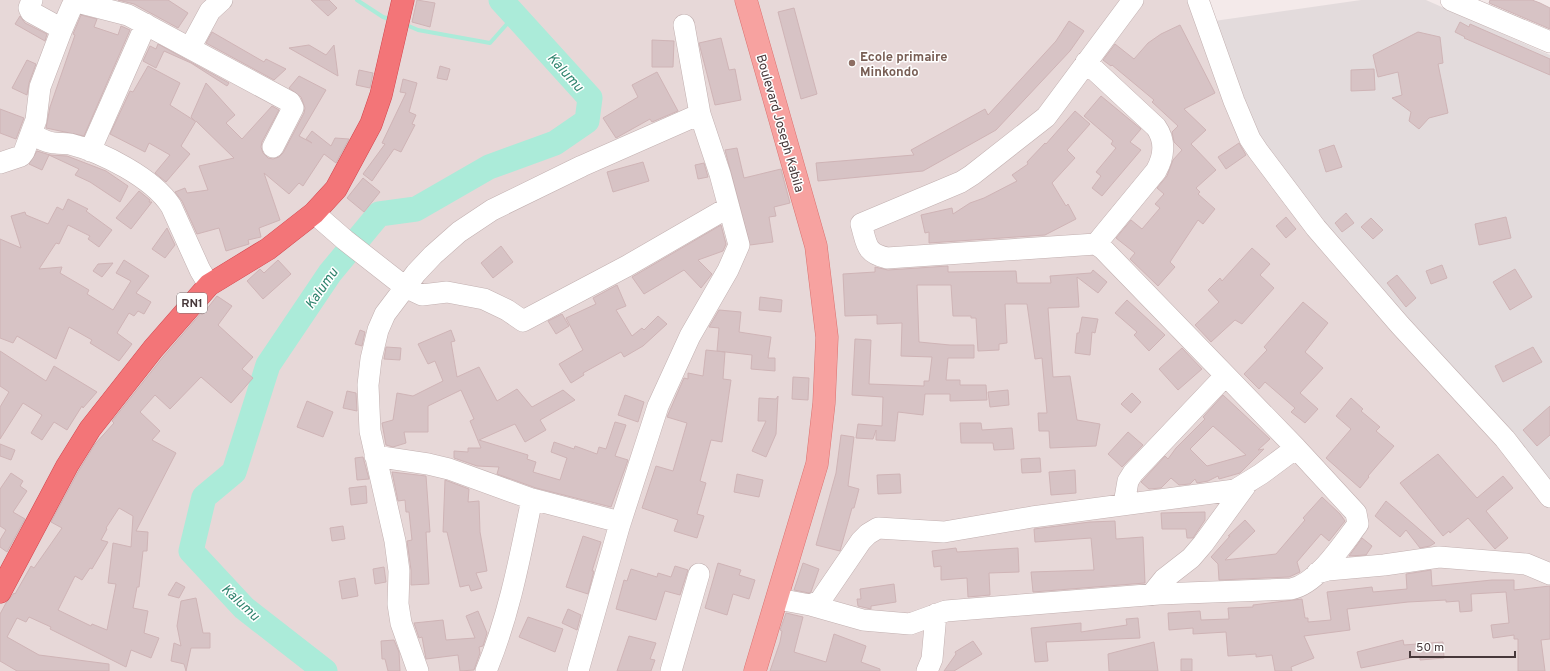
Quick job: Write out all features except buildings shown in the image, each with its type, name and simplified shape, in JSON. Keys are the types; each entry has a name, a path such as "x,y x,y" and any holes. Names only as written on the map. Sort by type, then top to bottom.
{"highway":[{"name":"RN1","path":"0,592 67,466 90,429 157,344 209,285 268,249 314,213 336,189 371,124 381,95 401,7"}],"main road":[{"name":"Boulevard Joseph Kabila","path":"746,0 816,246 827,337 824,403 817,464 778,599 754,671"}],"street":[{"path":"32,0 29,10 62,29"},
{"path":"190,48 210,12 222,0"},
{"path":"778,599 810,605 863,620 910,624 936,614 1022,604 1151,594 1291,589 1300,587 1318,573 1358,524 1356,513 1296,448 1103,249 1096,244 887,258 874,255 868,249 861,224 961,182 1046,117 1133,0"},
{"path":"1198,0 1234,100 1250,139 1258,151 1316,228 1405,330 1505,439 1550,497"},
{"path":"1451,0 1550,42"},
{"path":"0,163 20,156 24,152 36,120 40,87 62,29 72,6 75,3 81,3 128,15 290,102 293,108 274,147"},
{"path":"90,151 146,24"},
{"path":"578,671 620,522 653,420 667,384 690,336 728,270 739,245 729,207 700,114 684,26"},
{"path":"1086,62 1156,127 1160,133 1163,157 1156,171 1096,244"},
{"path":"418,671 401,623 398,604 399,571 395,541 370,430 368,386 371,359 378,330 385,314 405,287 433,255 458,232 492,210 582,166 700,114"},
{"path":"32,134 54,144 70,144 90,151 139,174 166,199 200,270 209,285"},
{"path":"314,213 345,240 405,287 422,294 447,292 484,299 507,310 519,319 526,320 627,266 729,207"},
{"path":"1124,504 1128,481 1134,473 1225,376"},
{"path":"810,605 820,600 861,541 868,534 878,528 944,532 1032,517 1235,490 1246,485 1296,448"},
{"path":"376,456 428,464 449,469 532,499 620,522"},
{"path":"1151,594 1164,579 1191,558 1246,485"},
{"path":"486,671 498,641 514,584 532,499"},
{"path":"1318,573 1328,570 1384,565 1439,557 1526,564 1550,574"},
{"path":"671,671 699,574"},
{"path":"927,671 932,658 936,614"}],"shaded area":[{"path":"0,0 1201,0 1550,496 1550,671 0,671"},
{"path":"1361,0 1426,0 1550,55 1550,496 1249,135 1207,22"}],"waterway":[{"path":"357,0 383,17 392,20"},
{"name":"Kalumu","path":"325,671 244,608 191,551 204,497 234,472 268,365 330,273 379,214 416,209 489,167 555,143 587,121 590,98 501,0"},
{"path":"404,24 418,30 490,43 514,16"}],"place":[{"name":"Ecole primaire Minkondo","path":"852,63"}]}
